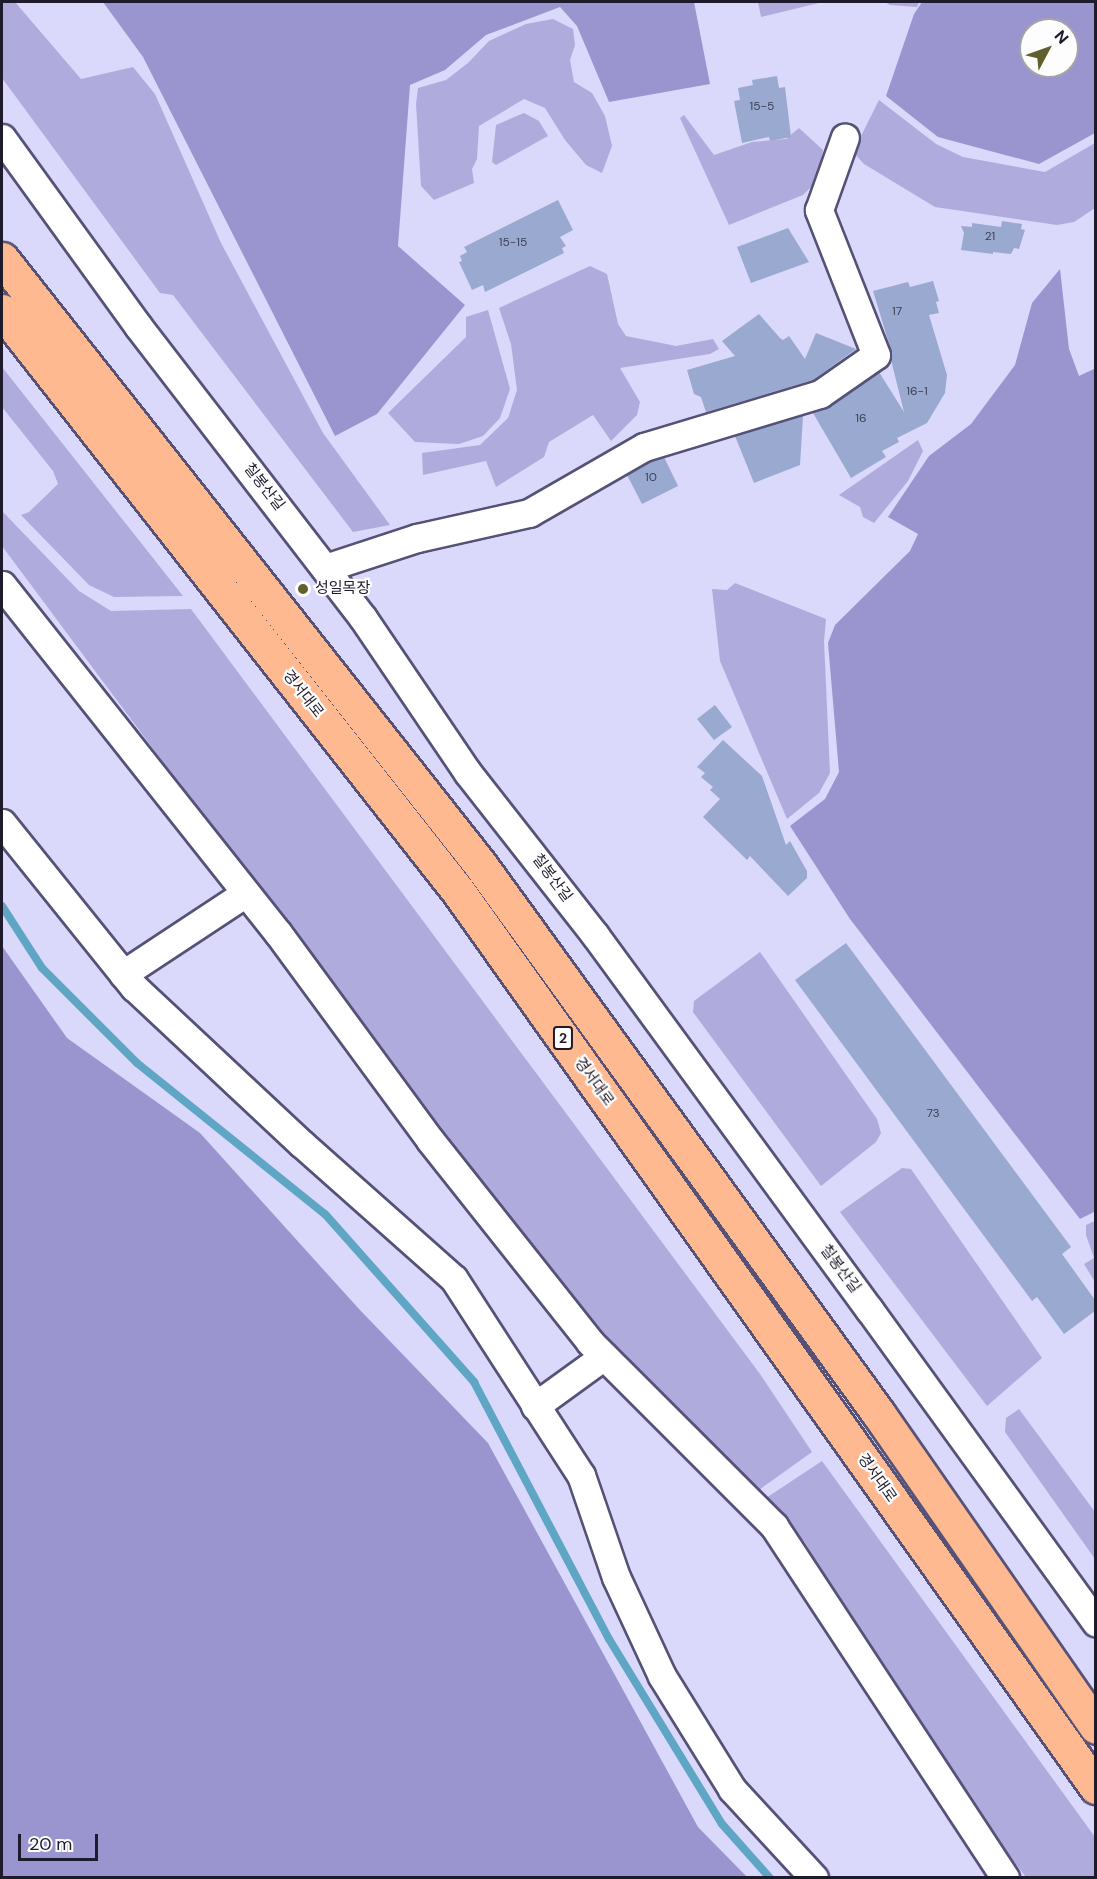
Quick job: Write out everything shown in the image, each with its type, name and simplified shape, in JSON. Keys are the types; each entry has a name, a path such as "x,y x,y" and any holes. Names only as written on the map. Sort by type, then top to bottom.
{"main road":[{"name":"2","path":"2,259 479,863 878,1413 1095,1726"},
{"name":"경서대로","path":"2,311 458,891 1095,1787"}],"street":[{"path":"325,568 417,538 529,513 644,447 820,394 876,355 819,210 845,137"},
{"name":"칠봉산길","path":"2,138 138,326 363,618 468,773 595,935 1095,1623"},
{"path":"2,585 246,893 430,1140 604,1356 736,1485 774,1526 1005,1878"},
{"path":"2,823 123,974 302,1144 454,1279 581,1475 616,1577 662,1676 732,1789 814,1878"},
{"path":"123,974 246,893"},
{"path":"535,1406 604,1356"}],"shaded area":[{"path":"2,2 15,2 81,79 133,67 155,94 221,243 323,433 390,525 353,532 173,295 160,293 2,78"},
{"path":"103,2 694,2 710,84 609,102 577,26 560,7 486,35 445,70 410,85 398,246 465,305 377,414 335,436 143,57"},
{"path":"758,2 823,2 761,17"},
{"path":"885,2 919,2 917,7 890,5"},
{"path":"922,2 1095,2 1095,133 1039,164 938,137 886,96 914,14"},
{"path":"553,19 573,29 575,45 570,60 574,82 592,93 605,116 612,146 602,173 586,165 565,140 545,108 524,99 479,126 477,159 472,169 474,183 434,200 421,186 416,104 418,88 446,80 468,63 489,41 526,24"},
{"path":"879,100 936,144 963,157 1045,172 1095,143 1095,208 1074,222 1057,225 935,207 864,164 853,152"},
{"path":"524,113 539,121 548,136 496,165 492,162 496,125"},
{"path":"684,115 714,155 752,142 786,139 799,128 823,150 818,180 803,195 729,225 680,118"},
{"path":"590,266 607,274 618,324 626,336 676,346 713,339 719,349 710,354 620,368 640,402 637,415 611,441 593,415 549,442 544,457 496,487 486,461 423,475 422,453 480,445 508,418 517,390 511,344 499,308"},
{"path":"1060,269 1069,349 1079,376 1096,368 1096,1211 1080,1219 850,919 790,826 825,799 839,772 828,643 835,625 910,551 918,534 888,517 929,456 971,424 1015,365 1032,303"},
{"path":"488,310 510,389 500,418 483,436 459,444 415,442 388,413 466,337 466,317"},
{"path":"2,367 183,596 114,597 89,585 21,515 29,512 58,484 53,471 2,407"},
{"path":"918,440 923,451 908,481 874,523 863,517 860,507 839,495"},
{"path":"2,511 79,591 111,611 191,609 760,1374 812,1452 759,1490 559,1288 475,1181 2,546"},
{"path":"735,583 826,619 824,641 830,773 819,793 787,819 720,661 712,589 727,590"},
{"path":"2,946 67,1038 200,1133 359,1309 488,1443 698,1827 747,1877 2,1877"},
{"path":"760,952 877,1119 881,1133 876,1142 821,1186 693,1012 694,1001"},
{"path":"902,1168 911,1169 1042,1358 987,1406 840,1212"},
{"path":"1095,1221 1095,1282 1084,1264 1094,1258 1086,1235 1086,1225"},
{"path":"1019,1409 1095,1512 1095,1559 1005,1432 1006,1418"},
{"path":"822,1461 1095,1837 1095,1877 1026,1877 922,1747 806,1544 766,1498"}],"building":[{"path":"777,76 779,88 785,87 791,137 770,141 769,137 742,143 734,101 740,100 738,88 753,85 752,80"},
{"path":"558,200 573,230 560,237 566,246 562,248 564,253 485,292 483,285 472,290 459,262 462,261 460,256 467,252 464,247"},
{"path":"1002,221 1022,224 1021,229 1025,230 1019,249 1014,248 1011,254 961,250 964,233 961,226 972,227 972,223 1001,227"},
{"path":"788,228 809,262 751,283 737,247"},
{"path":"933,281 939,301 936,302 939,313 929,315 947,375 945,393 927,423 897,438 899,442 882,451 886,457 851,478 813,413 829,407 879,372 904,412 891,360 891,350 873,291 908,282 910,287"},
{"path":"759,314 780,338 783,340 789,336 805,359 816,333 856,349 813,380 706,412 701,397 694,394 687,370 735,356 722,341"},
{"path":"803,416 800,465 754,483 735,436"},
{"path":"664,457 678,486 642,504 627,475"},
{"path":"715,705 732,727 714,740 697,719"},
{"path":"723,740 762,776 786,845 790,841 807,871 807,878 788,896 750,856 747,860 703,817 720,799 710,790 713,787 701,777 705,773 697,767"},
{"path":"846,943 1071,1247 1062,1254 1095,1300 1095,1311 1064,1334 1037,1297 1032,1301 795,980"}],"waterway":[{"path":"2,906 42,968 137,1063 325,1214 474,1382 609,1639 722,1824 770,1878"}],"place":[{"name":"성일목장","path":"303,589"}]}
